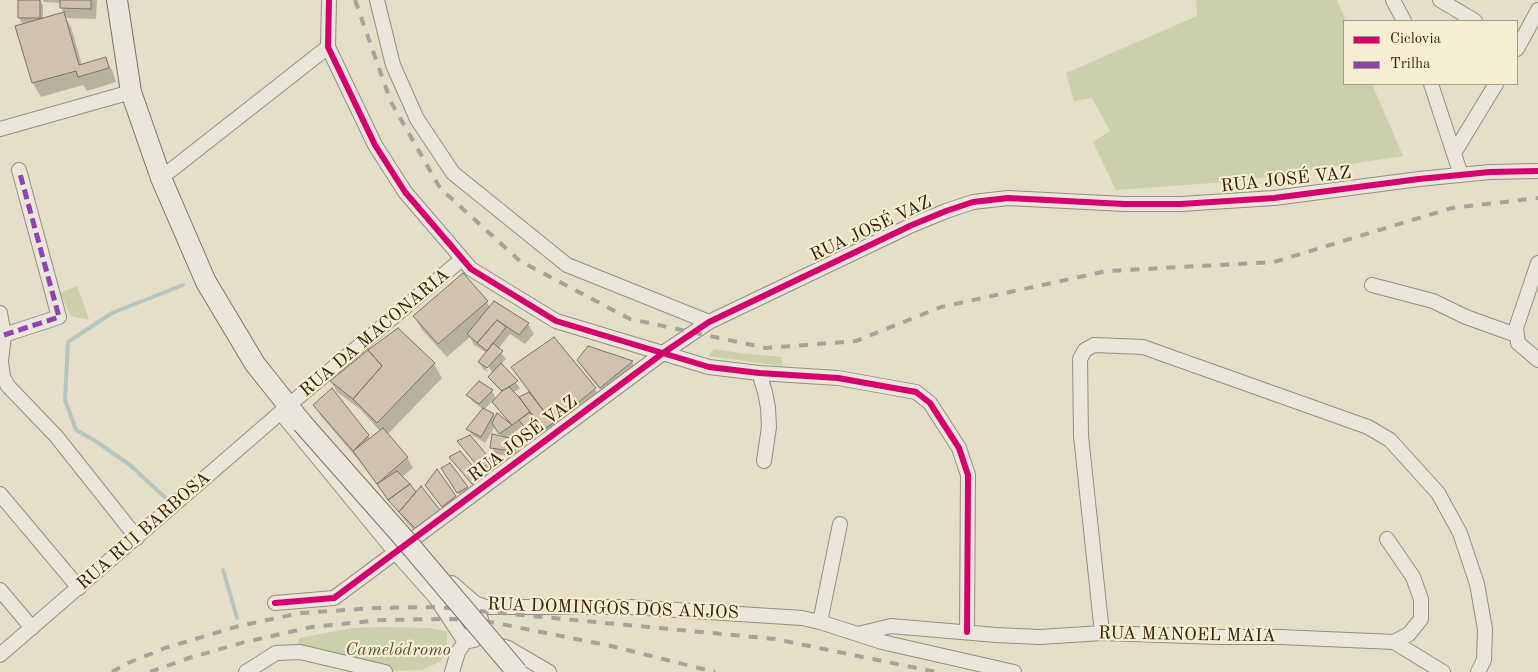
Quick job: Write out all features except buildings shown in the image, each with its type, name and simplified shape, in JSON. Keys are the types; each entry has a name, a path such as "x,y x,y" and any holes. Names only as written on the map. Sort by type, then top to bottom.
{"main road":[{"path":"117,0 131,92 161,178 206,282 255,364 288,407 408,543 517,672"}],"street":[{"path":"328,0 328,46 375,145 405,192 471,269 556,321 709,367 759,373 838,378 916,392 930,403 959,448 968,475 968,632"},
{"path":"377,0 393,65 417,119 454,173 567,265 709,322"},
{"path":"1393,0 1403,20"},
{"path":"1440,0 1472,20"},
{"path":"1518,46 1538,10"},
{"path":"161,178 328,46"},
{"path":"1431,85 1461,175"},
{"path":"1454,153 1495,85"},
{"path":"0,129 131,92"},
{"path":"4,335 59,317 20,170"},
{"name":"RUA JOSÉ VAZ","path":"275,603 334,598 663,353 709,322 912,225 946,211 973,202 1008,198 1124,204 1181,204 1274,198 1490,172 1538,171"},
{"name":"RUA DA MACONARIA","path":"288,407 462,259"},
{"path":"1538,263 1516,328 1518,343 1538,360"},
{"path":"1372,284 1433,301 1466,317 1516,334"},
{"path":"0,313 4,335 1,361 3,377 8,386 56,436 137,538"},
{"path":"1102,633 1081,436 1080,360 1085,350 1094,345 1143,347 1368,427 1390,440 1438,493 1460,533 1477,584 1485,629 1484,660 1478,672"},
{"path":"759,373 768,408 769,427 764,461"},
{"path":"288,407 414,538"},
{"path":"288,407 396,553 436,598 465,642"},
{"name":"RUA RUI BARBOSA","path":"0,655 288,407"},
{"path":"2,496 79,588"},
{"path":"820,622 840,524"},
{"name":"RUA DOMINGOS DOS ANJOS","path":"414,538 452,583 474,602 486,607 630,607 802,618 857,635 1014,672"},
{"path":"1388,539 1413,577 1421,599 1421,620 1409,634 1394,642"},
{"path":"0,590 32,628"},
{"path":"452,672 458,652 481,620 486,607"},
{"name":"RUA MANOEL MAIA","path":"857,635 891,626 1040,636 1102,633 1394,642"},
{"path":"465,642 482,640 508,648 549,672"},
{"path":"1394,642 1443,672"},
{"path":"246,672 276,653 300,652 385,672"}],"green space":[{"path":"1196,0 1337,0 1346,20 1343,20 1343,85 1372,85 1403,156 1240,181 1116,190 1093,142 1110,131 1092,98 1074,101 1066,73 1197,16"},
{"path":"77,286 89,320 71,316 60,293"},
{"path":"714,349 782,357 783,366 708,356"},
{"name":"Camelódromo","path":"352,628 429,628 447,631 447,645 441,661 422,670 395,671 296,647 300,638"}],"waterway":[{"path":"171,503 130,465 76,430 65,400 68,342 112,313 183,285"},
{"path":"223,570 237,618"}],"railway":[{"path":"355,0 391,102 440,188 520,261 630,319 766,348 856,341 941,307 1107,271 1274,262 1452,208 1538,198"},
{"path":"112,672 128,663 165,648 239,626 301,613 375,608 437,607 775,639 936,672"},
{"path":"150,672 189,658 245,642 312,627 381,620 445,619 481,620 611,646 715,672"}],"marked path":[{"path":"4,335 59,317 19,170"}],"cycle path":[{"path":"329,0 328,47 375,145 405,192 471,269 556,321 709,367 759,373 838,378 916,392 930,403 959,448 968,475 967,632"},
{"path":"275,603 334,598 663,353 709,322 912,225 946,211 973,202 1008,198 1124,204 1181,204 1274,198 1419,179 1490,172 1538,171"}]}
